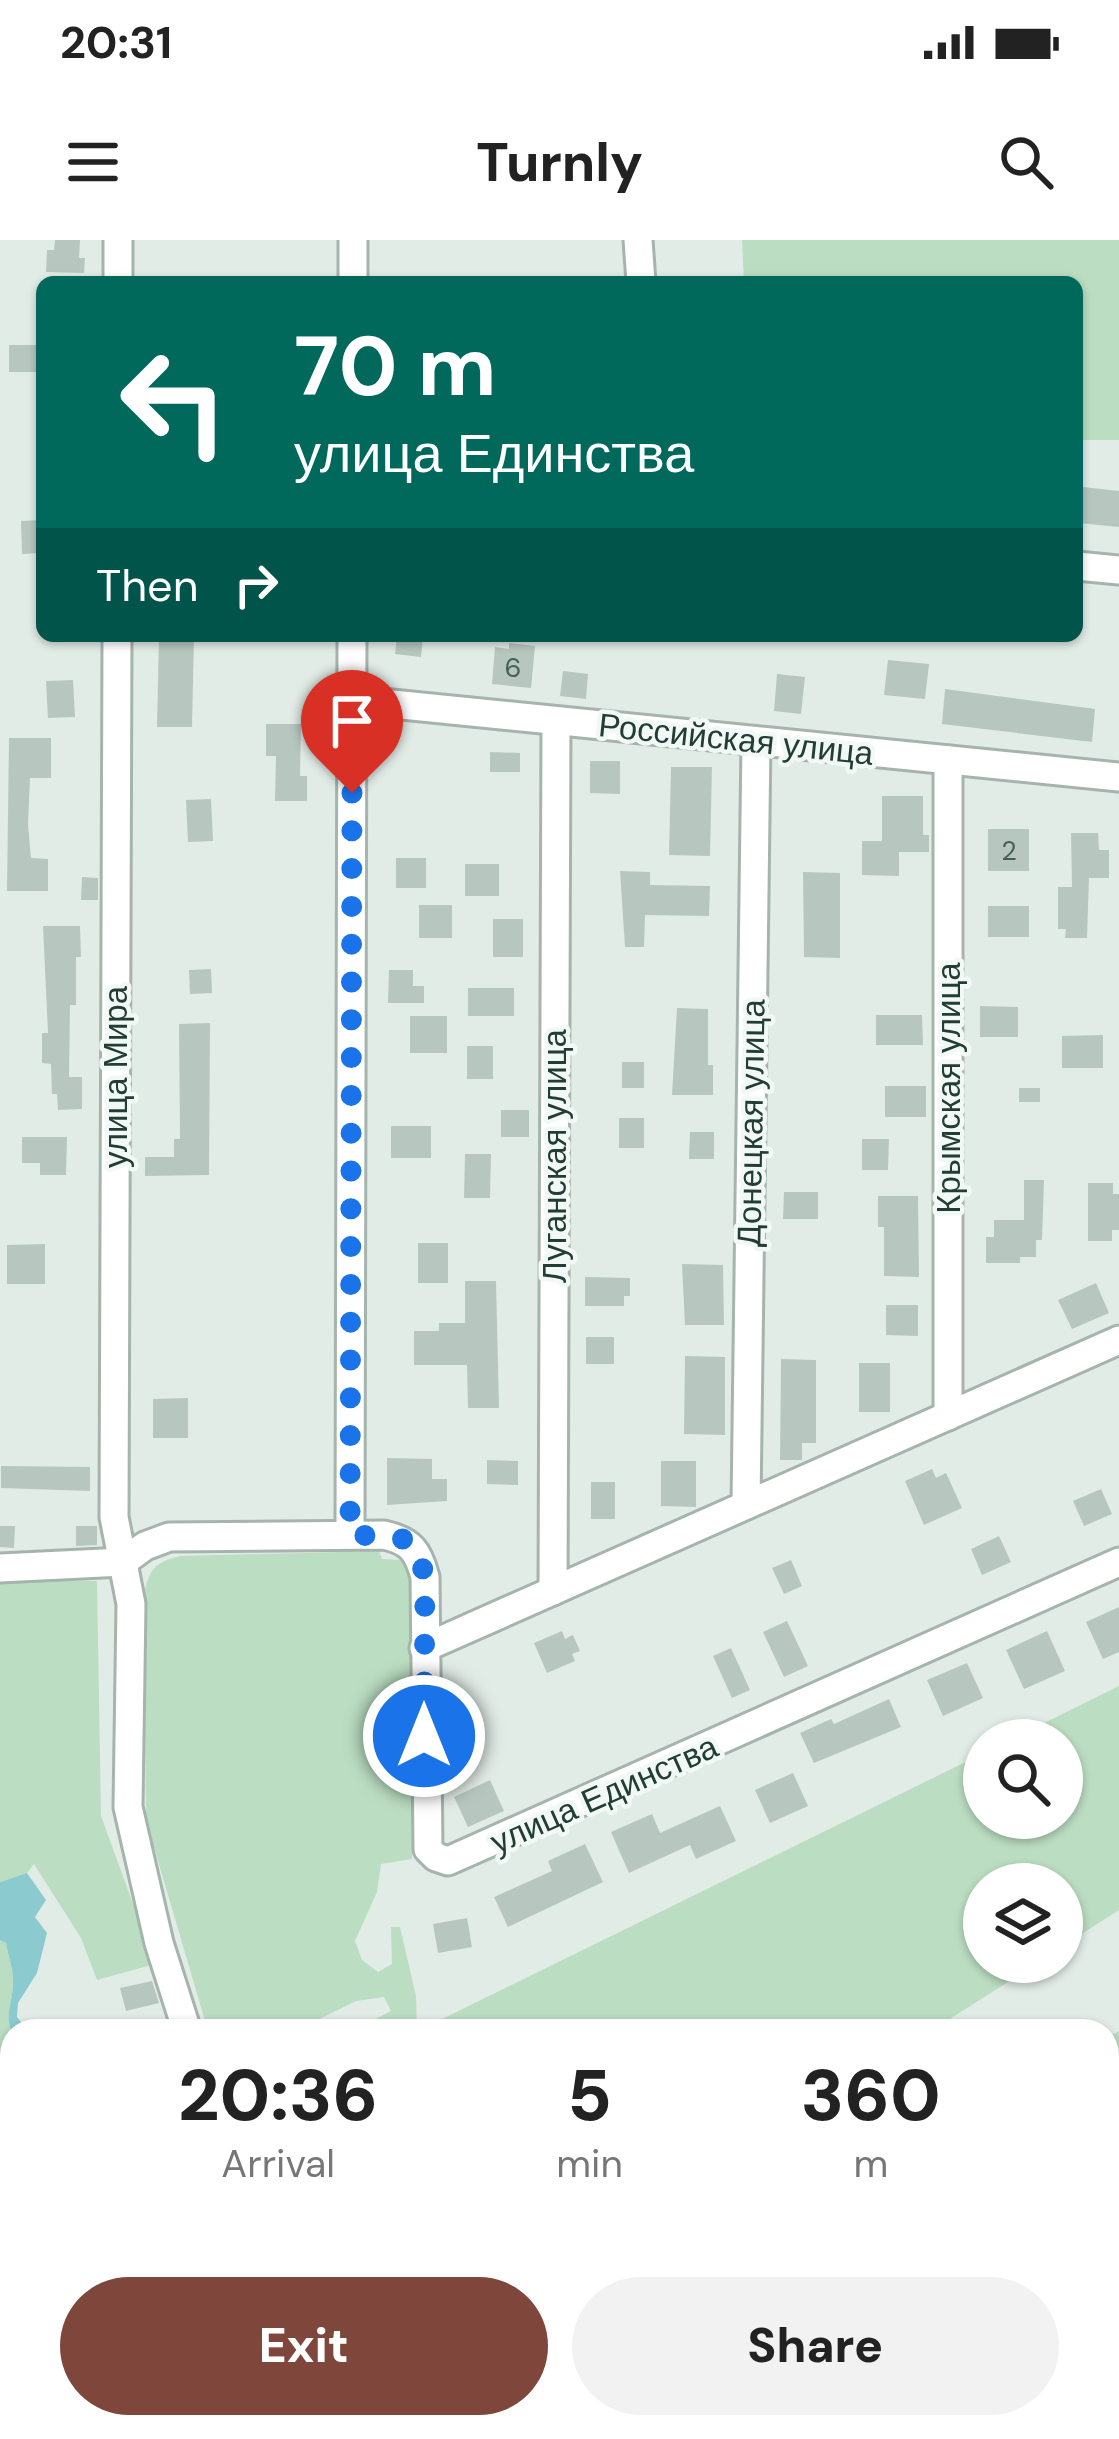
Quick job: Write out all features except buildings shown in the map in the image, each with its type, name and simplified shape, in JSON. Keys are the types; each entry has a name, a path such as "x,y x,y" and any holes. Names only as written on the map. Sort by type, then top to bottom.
{"street":[{"path":"118,240 118,276"},
{"path":"353,240 353,276"},
{"path":"638,240 641,276"},
{"path":"1083,567 1119,570"},
{"name":"улица Мира","path":"117,642 114,1517 131,1604 128,1807 183,2019"},
{"path":"0,1568 123,1562 169,1537 350,1534 352,642"},
{"name":"Российская улица","path":"352,700 1119,777"},
{"name":"Луганская улица","path":"553,1591 556,721"},
{"name":"Донецкая улица","path":"746,1505 756,741"},
{"name":"Крымская улица","path":"948,760 948,1416"},
{"path":"424,1648 1119,1340"},
{"name":"улица Единства","path":"350,1534 403,1539 418,1552 425,1577 425,1824 428,1849 448,1861 1119,1562"}],"green space":[{"path":"742,240 1119,240 1119,440 1083,440 1083,276 744,276"},
{"path":"379,1551 382,1559 403,1560 411,1583 412,1859 381,1864 377,1892 355,1941 362,1960 378,1972 392,1964 391,1927 400,1927 417,2019 375,2019 391,2011 384,1997 356,2001 319,2019 204,2019 146,1820 144,1597 154,1569 180,1556"},
{"path":"0,1581 97,1581 101,1816 155,1964 97,1980 81,1938 34,1864 27,1873 0,1882"},
{"path":"1119,1686 1119,1910 1083,1933 1083,1863 963,1863 963,1983 1006,1983 950,2019 442,2019 963,1763 963,1839 1083,1839 1083,1719 1052,1719"},
{"path":"0,1940 6,1943 13,1990 9,2019 0,2019"}],"water":[{"path":"27,1873 46,1900 35,1917 47,1933 37,1973 18,2003 19,2019 9,2019 13,1978 6,1943 0,1940 0,1882"}],"route":[{"path":"352,793 350,1534 403,1539 418,1552 425,1577 424,1736"}]}
